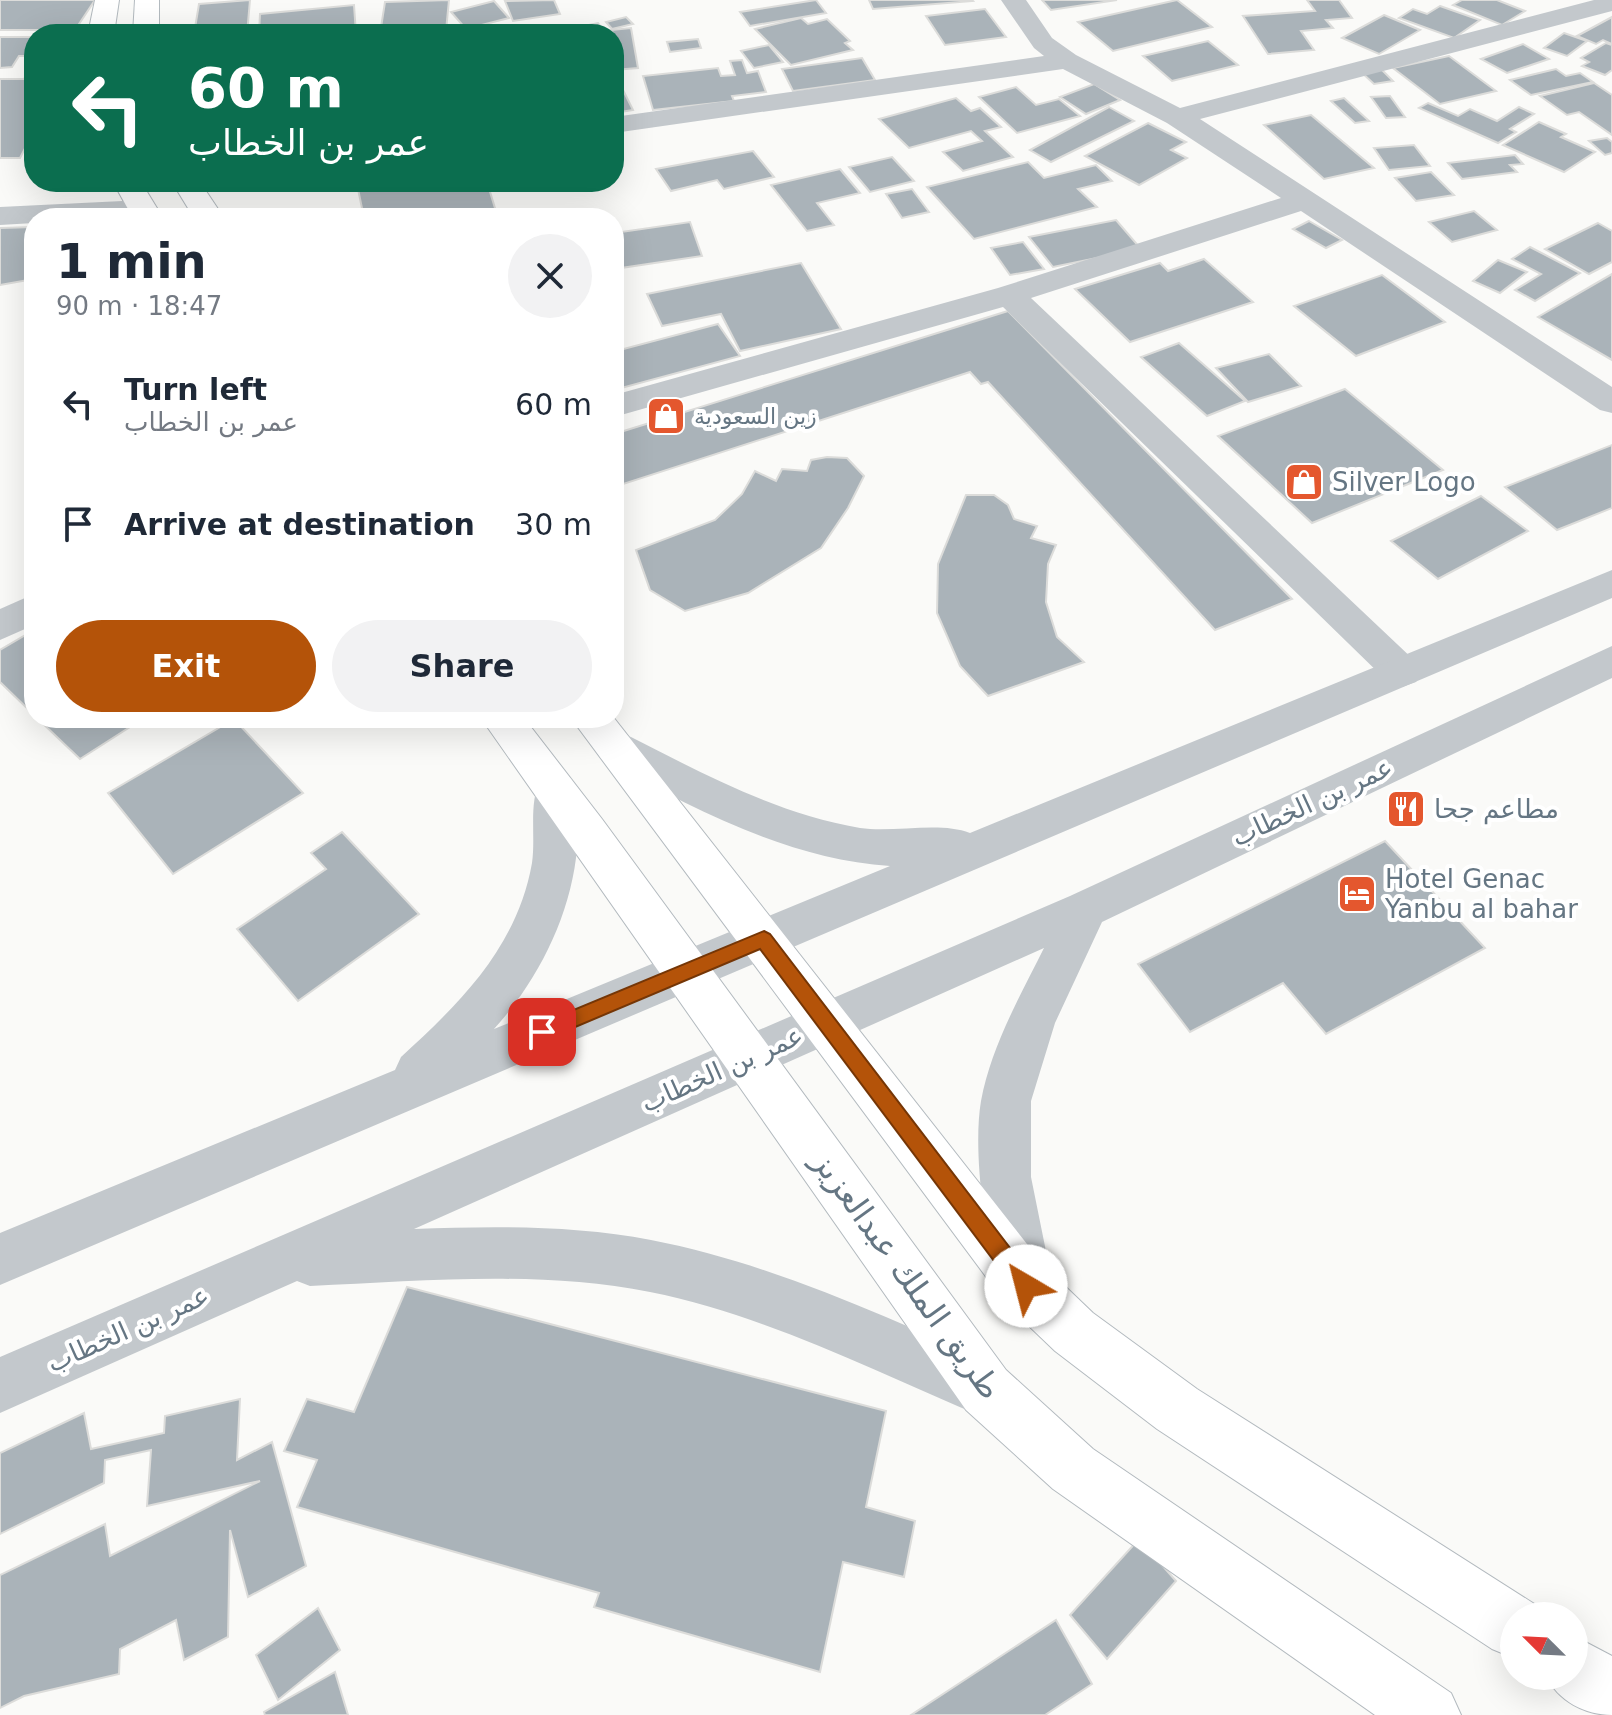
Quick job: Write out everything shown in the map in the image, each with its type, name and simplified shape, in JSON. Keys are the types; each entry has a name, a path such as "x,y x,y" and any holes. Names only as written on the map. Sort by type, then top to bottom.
{"main road":[{"path":"103,24 107,0"},
{"path":"146,24 147,0"},
{"name":"طريق الملك عبدالعزيز","path":"509,728 687,971 986,1390 1073,1469 1429,1715"},
{"path":"604,733 1026,1286 1074,1332 1177,1409 1500,1618"},
{"path":"1588,1676 1612,1692"}],"street":[{"path":"1013,0 1043,43 1067,61 1177,117 1612,402"},
{"path":"1177,117 1612,3"},
{"path":"624,124 1067,61"},
{"path":"0,188 24,187"},
{"path":"624,403 1009,295 1303,201"},
{"path":"0,216 24,216"},
{"path":"1009,295 1402,672"},
{"path":"0,1259 1612,583"},
{"path":"0,626 24,613"},
{"name":"عمر بن الخطاب","path":"0,1385 1086,909 1612,661"},
{"path":"604,733 740,812 803,835 865,848 914,852 1008,837"},
{"path":"396,1093 476,1019 514,973 536,929 553,868 556,790"},
{"path":"1026,1286 1005,1177 1006,1101 1031,1022 1086,909"},
{"path":"284,1261 473,1253 580,1257 649,1266 709,1280 792,1307 986,1390"}],"building":[{"path":"0,0 95,0 79,24 24,24 24,30 0,30"},
{"path":"250,0 248,24 196,24 199,4"},
{"path":"449,0 447,24 382,24 385,2"},
{"path":"554,0 560,14 513,21 505,1"},
{"path":"816,0 826,13 750,26 740,12"},
{"path":"869,0 972,0 973,1 873,9"},
{"path":"1042,0 1117,0 1051,10"},
{"path":"1177,0 1212,27 1113,51 1078,22"},
{"path":"1307,0 1339,0 1352,18 1326,20 1333,28 1301,31 1314,50 1268,54 1243,16 1315,11"},
{"path":"1462,0 1497,0 1525,11 1502,25 1453,5"},
{"path":"494,1 509,18 486,24 462,24 451,12"},
{"path":"354,5 355,24 260,24 260,14"},
{"path":"1440,6 1480,20 1454,38 1399,18 1413,9 1427,14"},
{"path":"985,9 1006,37 945,45 926,16"},
{"path":"1384,15 1420,30 1379,54 1342,38"},
{"path":"626,17 633,24 624,26 606,22"},
{"path":"1612,17 1612,44 1603,40 1596,44 1577,36"},
{"path":"801,18 808,24 827,19 850,41 845,43 853,50 791,65 755,29"},
{"path":"631,28 638,68 624,69 624,29"},
{"path":"1564,33 1587,41 1567,56 1544,48"},
{"path":"0,37 24,37 24,56 19,56 12,67 0,68"},
{"path":"698,39 701,48 670,52 667,42"},
{"path":"1208,41 1238,65 1172,81 1143,56"},
{"path":"1606,43 1612,45 1612,70 1605,75 1582,66 1589,62 1581,58"},
{"path":"1523,44 1549,59 1507,73 1481,59"},
{"path":"769,45 783,62 754,68 741,51"},
{"path":"1449,56 1496,91 1440,104 1393,68"},
{"path":"862,58 875,80 793,91 782,69"},
{"path":"742,60 747,73 758,71 766,92 732,96 734,101 653,110 643,76 718,68 721,76 735,75 730,61"},
{"path":"1381,69 1393,81 1374,84 1361,72"},
{"path":"1556,69 1566,76 1580,73 1593,82 1531,95 1510,80"},
{"path":"0,79 24,79 24,150 20,158 0,158"},
{"path":"1594,83 1612,95 1612,135 1579,112 1567,115 1540,96"},
{"path":"1094,84 1120,100 1086,114 1060,97"},
{"path":"1016,87 1036,105 1059,99 1080,116 1017,133 979,97"},
{"path":"624,92 633,110 624,111"},
{"path":"1390,96 1405,117 1386,118 1371,97"},
{"path":"956,98 971,111 980,108 1001,127 985,131 1013,157 963,171 943,152 982,141 971,131 909,148 879,119"},
{"path":"1344,98 1369,121 1355,123 1331,101"},
{"path":"1428,103 1458,116 1470,109 1497,121 1519,107 1534,114 1510,129 1516,132 1498,143 1419,108"},
{"path":"1109,107 1134,121 1051,162 1030,150"},
{"path":"1311,115 1374,168 1324,179 1264,125"},
{"path":"1539,122 1566,134 1561,137 1595,152 1564,172 1503,145"},
{"path":"1148,123 1186,142 1171,150 1187,158 1139,185 1085,156"},
{"path":"1607,138 1612,142 1612,153 1605,155 1589,141"},
{"path":"1414,145 1430,166 1389,170 1374,148"},
{"path":"753,151 774,177 724,189 717,180 671,191 656,169"},
{"path":"1515,155 1523,164 1510,165 1517,172 1462,179 1448,163"},
{"path":"892,157 914,181 870,192 849,167"},
{"path":"1028,162 1044,178 1096,165 1112,181 1078,189 1097,207 974,239 927,187"},
{"path":"840,169 860,193 817,203 834,225 807,231 771,185"},
{"path":"1431,172 1454,195 1416,201 1395,178"},
{"path":"912,189 929,212 902,218 886,194"},
{"path":"359,192 490,192 495,208 362,208"},
{"path":"1474,211 1497,230 1452,242 1429,222"},
{"path":"1116,220 1141,249 1053,267 1029,237"},
{"path":"1309,221 1342,240 1326,248 1293,229"},
{"path":"690,222 702,256 624,268 624,232"},
{"path":"1598,223 1612,231 1612,262 1589,274 1545,249"},
{"path":"24,227 24,281 0,285 0,228"},
{"path":"1023,242 1044,269 1010,275 991,248"},
{"path":"1530,247 1580,273 1535,301 1515,290 1541,274 1512,259"},
{"path":"1204,259 1253,302 1130,342 1075,289 1160,263 1168,271"},
{"path":"1498,260 1527,272 1500,293 1473,281"},
{"path":"801,263 841,329 740,351 721,314 662,326 647,294"},
{"path":"1612,274 1612,360 1538,317"},
{"path":"1382,275 1445,322 1356,356 1294,306"},
{"path":"1008,311 1292,599 1215,630 988,382 981,384 970,372 624,484 624,431"},
{"path":"718,324 740,356 624,387 624,349"},
{"path":"1179,343 1245,401 1207,416 1141,357"},
{"path":"1269,354 1301,386 1248,402 1216,368"},
{"path":"1345,389 1443,470 1312,523 1218,436"},
{"path":"1612,445 1612,508 1557,530 1505,487"},
{"path":"847,458 864,476 848,508 821,548 748,593 685,611 650,590 636,550 715,520 742,494 755,471 776,481 782,469 807,471 811,460"},
{"path":"966,495 994,495 1008,505 1014,519 1037,526 1031,538 1056,545 1048,564 1046,602 1057,637 1084,662 988,696 960,666 937,613 938,564"},
{"path":"1481,496 1528,531 1438,579 1391,541"},
{"path":"24,636 24,705 0,682 0,650"},
{"path":"47,728 128,728 80,759"},
{"path":"219,728 242,728 303,793 173,874 108,793"},
{"path":"342,832 419,914 298,1001 237,929 326,869 311,853"},
{"name":"Hotel Genac Yanbu al bahar","path":"1385,841 1485,948 1326,1034 1283,983 1190,1032 1138,964"},
{"path":"407,1287 886,1411 866,1507 915,1521 904,1577 843,1562 820,1672 594,1607 599,1593 297,1507 317,1460 284,1451 307,1399 354,1412"},
{"path":"240,1399 237,1460 272,1442 306,1566 248,1597 230,1530 228,1637 184,1660 176,1620 120,1649 119,1674 24,1696 0,1708 0,1575 105,1524 110,1556 260,1481 147,1506 151,1450 105,1460 104,1483 0,1534 0,1453 84,1413 91,1449 164,1433 165,1416"},
{"path":"1139,1539 1176,1581 1107,1659 1070,1615"},
{"path":"318,1608 340,1650 278,1700 256,1655"},
{"path":"1056,1620 1092,1684 1045,1715 911,1715"},
{"path":"335,1672 348,1715 265,1715 264,1712"}],"place":[{"name":"زين السعودية","path":"666,416"},
{"name":"Silver Logo","path":"1304,482"},
{"name":"مطاعم جحا","path":"1406,809"},
{"name":"Hotel Genac Yanbu al bahar","path":"1357,894"}],"route":[{"path":"542,1032 764,939 1026,1286"}]}
